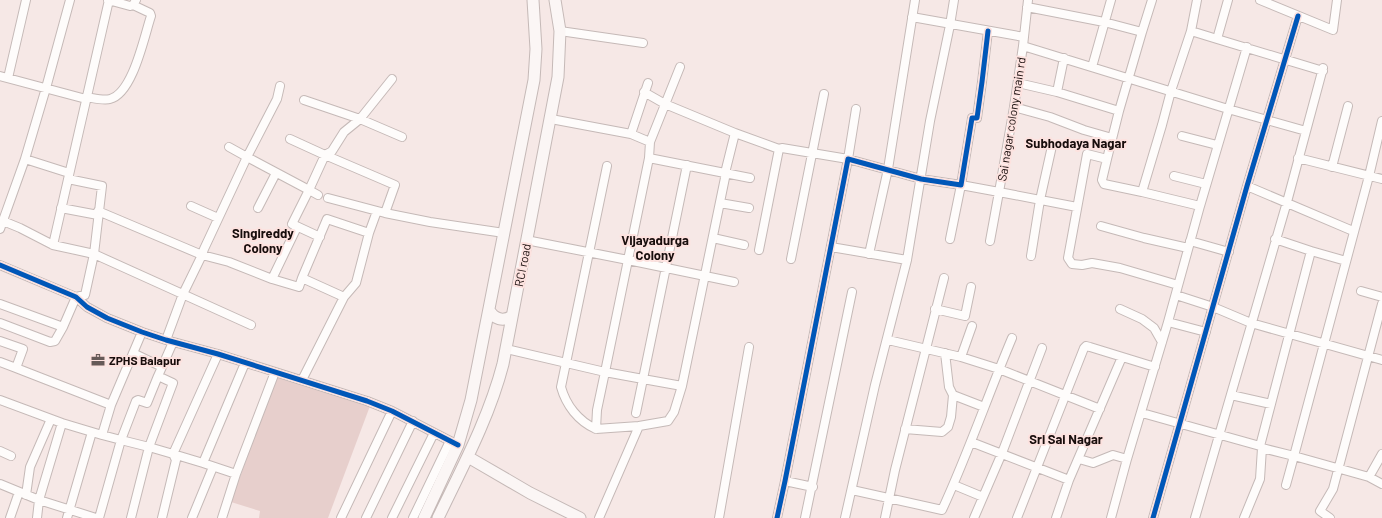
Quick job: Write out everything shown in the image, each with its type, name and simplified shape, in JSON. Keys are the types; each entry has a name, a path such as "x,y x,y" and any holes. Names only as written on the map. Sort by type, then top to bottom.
{"main road":[{"path":"424,518 471,400 534,80 536,49 534,0"},
{"name":"RCI road","path":"438,518 468,457 496,389 506,349 558,77 560,31 555,0"},
{"path":"489,310 496,318 504,320 512,316"},
{"path":"486,326 491,322 497,322 504,324 510,330"},
{"path":"468,457 530,493 580,518"}],"street":[{"path":"26,0 4,77 86,98 109,100 125,88 133,72 151,16 150,13 134,3 130,6 109,0 86,98 68,176 53,245"},
{"path":"70,0 25,159 3,211 2,225 20,228 53,245 94,254 251,325"},
{"path":"869,254 888,169 915,0"},
{"path":"845,518 907,260 930,121 954,0"},
{"path":"1092,67 1111,0"},
{"path":"1152,0 1118,111 1102,182 1200,206"},
{"path":"1142,192 1171,91 1191,31 1197,0"},
{"path":"1217,39 1228,0"},
{"path":"1262,1 1333,30 1337,0"},
{"path":"1028,3 1142,32"},
{"name":"Sai nagar colony main rd","path":"990,242 1018,83 1028,3"},
{"path":"1153,518 1247,186 1298,16"},
{"path":"912,17 1024,37"},
{"path":"560,31 643,43"},
{"path":"950,239 972,118 977,118 988,31"},
{"path":"1191,31 1323,69 1287,202 1195,518"},
{"path":"1023,46 1306,132"},
{"path":"1111,518 1176,295 1217,145 1247,47"},
{"path":"1057,92 1064,58"},
{"path":"596,428 597,410 649,158 650,142 680,67"},
{"path":"320,237 292,224 325,155 332,151 344,132 360,119 392,79"},
{"path":"631,134 648,83"},
{"path":"1018,83 1057,92 1118,111"},
{"path":"99,518 121,440 136,401 138,400 147,403 162,367 183,294 247,157 277,99 280,86"},
{"path":"644,92 665,104 780,150 782,148 848,159 921,179 1077,207"},
{"path":"791,259 824,94"},
{"path":"304,100 360,119 402,137"},
{"path":"1332,167 1348,106"},
{"path":"1014,107 1050,117 1084,130 1112,138"},
{"path":"777,518 848,159 856,109"},
{"path":"551,119 631,134 650,142"},
{"path":"1286,485 1369,176 1382,121"},
{"path":"608,166 561,386 564,397 578,418 587,425 596,428 639,426 668,421 674,412 682,386 735,133"},
{"path":"1182,136 1217,145"},
{"path":"290,138 325,155 395,185 369,233 356,283 344,297 302,380"},
{"path":"1031,256 1040,200 1052,146"},
{"path":"229,147 318,195"},
{"path":"759,250 780,150"},
{"path":"1107,159 1087,154 1068,258 1072,264 1082,265 1092,263 1120,268 1178,285"},
{"path":"649,158 750,178"},
{"path":"1298,158 1382,180"},
{"path":"1,326 50,342 55,341 76,298 85,295 94,254 102,186 68,176 25,159"},
{"path":"636,413 687,166"},
{"path":"258,208 276,173"},
{"path":"1174,176 1206,184"},
{"path":"1247,186 1353,231"},
{"path":"328,198 381,212 430,222 504,233"},
{"path":"720,203 749,208"},
{"path":"191,206 218,218"},
{"path":"61,208 98,213 202,255 229,262 272,279 299,287 327,220 369,233"},
{"path":"1101,226 1144,238 1229,252"},
{"path":"272,279 297,227"},
{"path":"713,238 744,245"},
{"path":"1275,239 1346,261"},
{"path":"526,240 734,282"},
{"path":"831,247 907,260"},
{"path":"1244,518 1260,479 1261,447 1311,251"},
{"path":"0,265 76,298 87,307 107,318 142,332 218,354 367,401 413,421 454,443 413,518"},
{"path":"302,278 344,297"},
{"path":"885,518 905,429 944,278"},
{"path":"936,309 965,316 971,287"},
{"path":"1361,291 1382,297"},
{"path":"805,518 813,487 852,292"},
{"path":"1176,295 1213,307 1251,323 1289,335 1382,360"},
{"path":"0,304 63,327"},
{"path":"1330,518 1320,511 1333,489 1382,304"},
{"path":"1120,309 1142,319 1154,328 1162,342"},
{"path":"1168,322 1206,332"},
{"path":"961,357 972,326"},
{"path":"102,435 111,405 142,332"},
{"path":"852,490 942,510 954,485 1012,338"},
{"path":"888,340 961,357 999,369 1100,409"},
{"path":"0,341 23,349 16,368"},
{"path":"1017,518 1082,351 1086,346 1155,366"},
{"path":"719,518 748,347"},
{"path":"974,518 1002,453 1042,348"},
{"path":"506,349 605,372 682,386"},
{"path":"133,353 162,367"},
{"path":"905,429 942,432 948,427 951,416 953,395 949,387 945,353"},
{"path":"173,454 218,354"},
{"path":"1056,518 1069,480 1122,357"},
{"path":"0,362 111,405"},
{"path":"203,463 245,363"},
{"path":"222,518 236,474 275,372"},
{"path":"131,518 149,447 172,383 158,376"},
{"path":"953,395 984,407"},
{"path":"1231,395 1271,404"},
{"path":"0,400 62,423 173,454 236,474"},
{"path":"341,518 392,411"},
{"path":"1142,413 1338,467 1369,477 1382,484"},
{"path":"10,518 22,493 32,462 51,419"},
{"path":"366,518 413,421"},
{"path":"37,518 40,500 62,423"},
{"path":"599,518 639,426"},
{"path":"68,514 92,432"},
{"path":"392,518 434,433"},
{"path":"971,442 1069,480"},
{"path":"0,451 11,456"},
{"path":"162,518 176,460 173,454"},
{"path":"1369,477 1382,454"},
{"path":"1079,459 1093,463 1113,455 1127,460"},
{"path":"192,518 213,467"},
{"path":"785,481 813,487"},
{"path":"0,484 40,500 68,514 96,518"},
{"path":"954,485 983,497"}],"shaded area":[{"path":"276,377 370,406 328,518 259,518 260,511 231,502"}],"cycle path":[{"path":"1153,518 1247,186 1298,16"},
{"path":"777,518 848,159 921,179 961,185 972,118 977,118 988,31"},
{"path":"0,265 76,297 87,307 107,318 142,332 218,354 367,401 392,411 458,445"}],"place":[{"name":"ZPHS Balapur","path":"98,360"}],"district":[{"name":"Subhodaya Nagar","path":"1076,143"},
{"name":"Singireddy Colony","path":"263,240"},
{"name":"Vijayadurga Colony","path":"655,248"},
{"name":"Sri Sai Nagar","path":"1066,439"}]}
